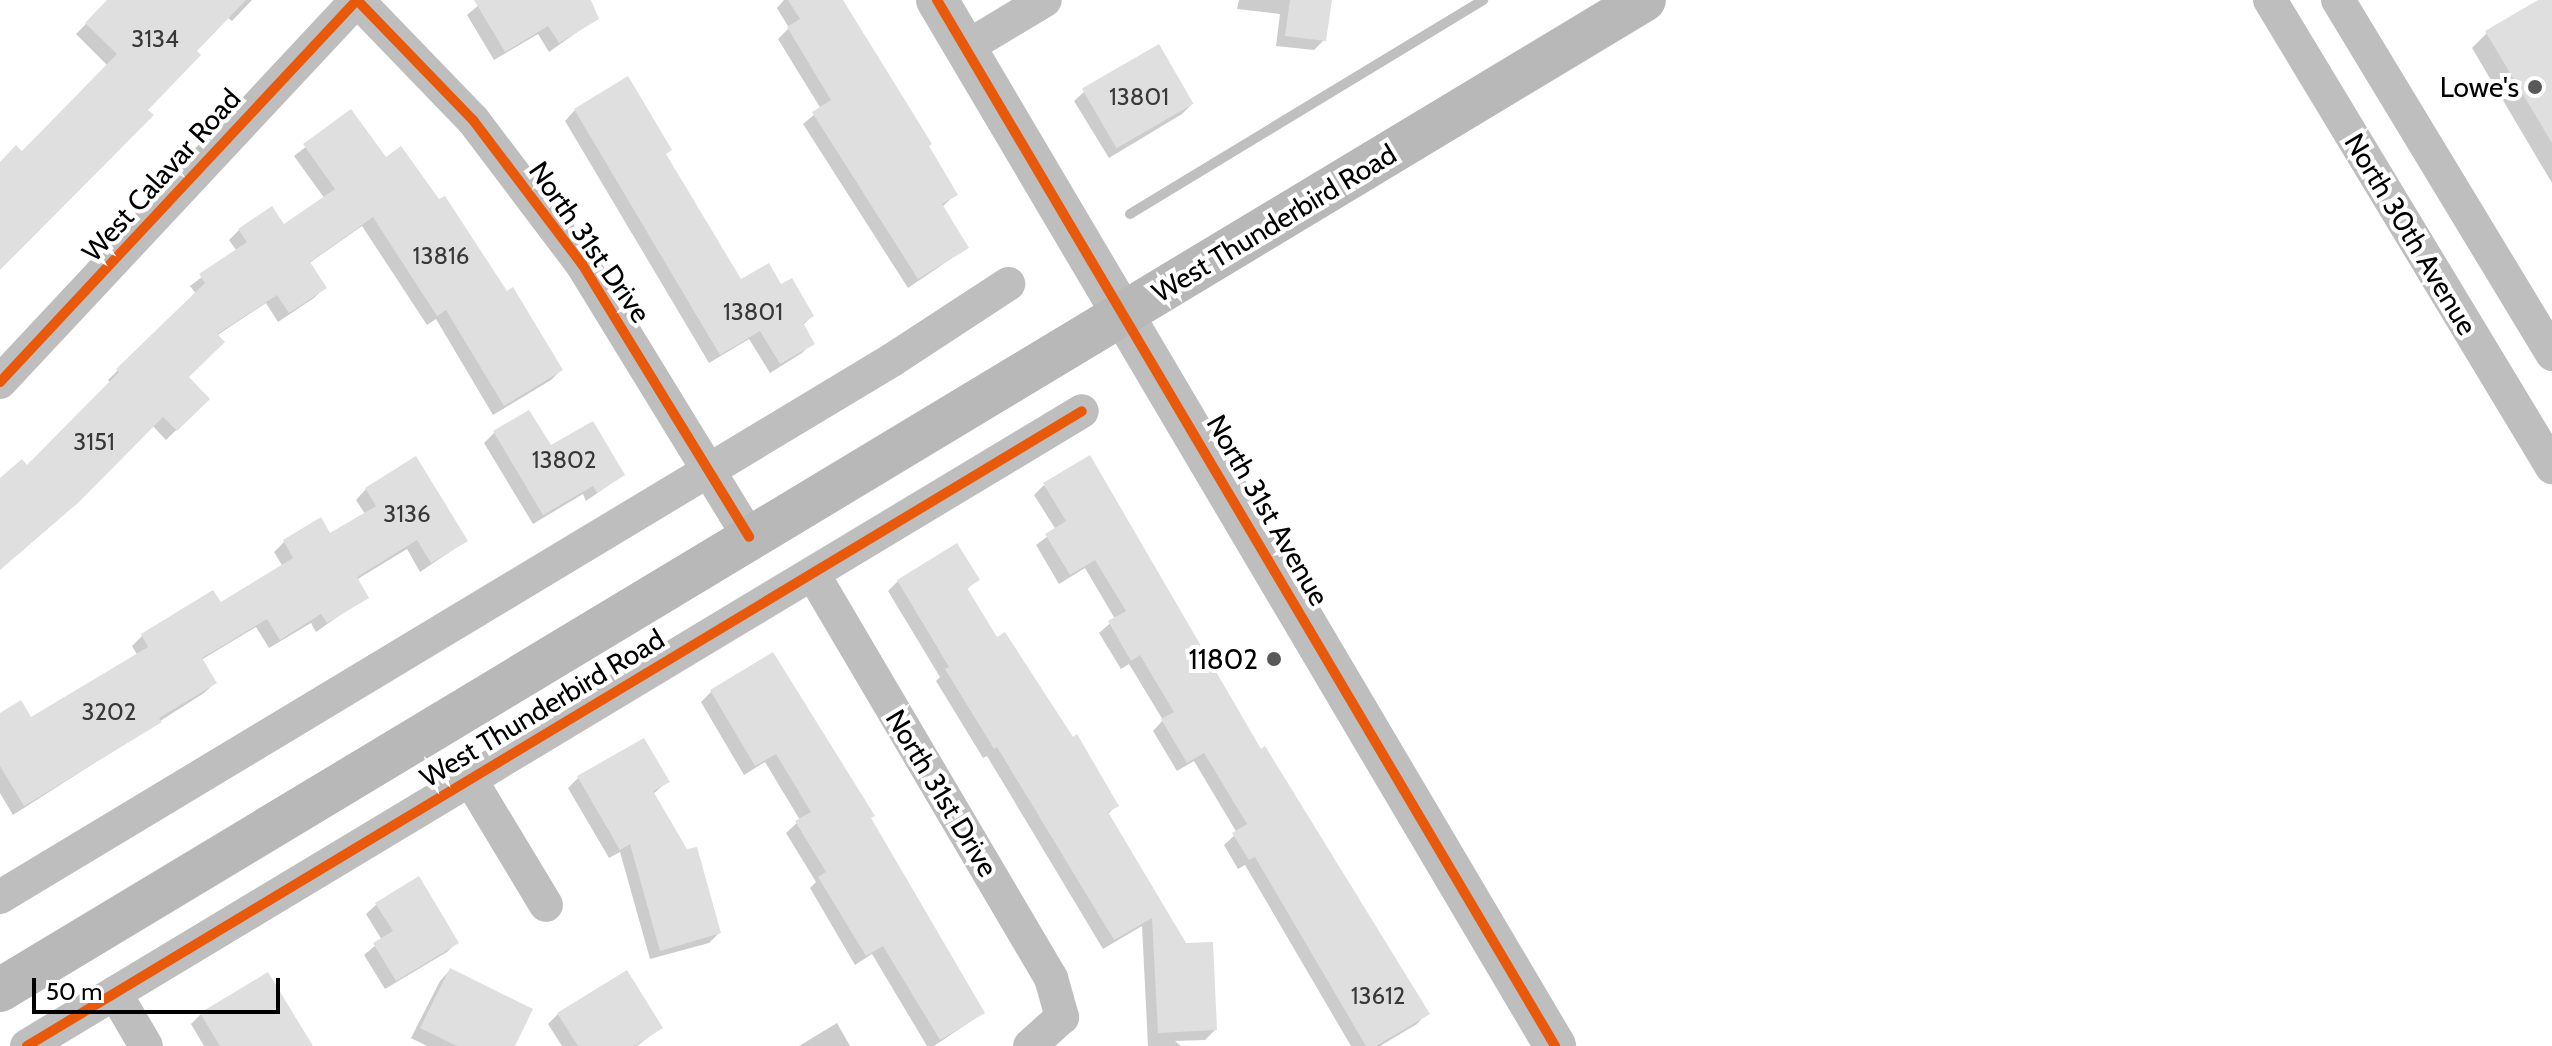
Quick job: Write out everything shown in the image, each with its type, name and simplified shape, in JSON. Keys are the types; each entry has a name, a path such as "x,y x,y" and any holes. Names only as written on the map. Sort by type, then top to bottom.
{"main road":[{"name":"West Thunderbird Road","path":"0,990 1644,0"}],"street":[{"name":"West Calavar Road","path":"0,382 357,0"},
{"name":"North 31st Drive","path":"357,0 473,120 582,264 749,537"},
{"name":"North 31st Avenue","path":"937,0 1125,312 1555,1046"},
{"path":"965,48 1045,0"},
{"name":"North 30th Avenue","path":"2270,0 2552,467"},
{"name":"North 30th Avenue","path":"2338,0 2552,354"},
{"path":"0,897 892,360 1008,284"},
{"name":"West Thunderbird Road","path":"27,1046 1082,411"},
{"name":"North 31st Drive","path":"813,574 1051,978 1062,1017 1030,1046"},
{"path":"470,779 546,905"},
{"path":"115,993 146,1046"}],"building":[{"path":"107,0 246,0 197,51 201,55 148,110 154,115 0,270 0,162 16,145 22,151 117,54 85,23"},
{"path":"474,0 591,0 599,19 559,43 548,26 505,52"},
{"path":"788,0 843,0 932,144 929,146 958,195 942,204 969,248 918,279 812,112 831,100 787,27 800,19"},
{"path":"1290,0 1332,0 1326,41 1285,36"},
{"name":"Lowe's","path":"2538,0 2552,0 2552,143 2485,31"},
{"path":"1159,44 1194,104 1116,148 1082,89"},
{"path":"628,76 672,150 666,154 741,279 769,263 781,284 792,278 814,316 803,323 815,344 780,364 760,331 720,355 574,109"},
{"path":"351,109 386,157 401,146 439,199 445,196 507,291 513,287 563,370 504,406 446,310 437,316 373,217 310,262 327,288 289,313 277,295 217,334 225,342 189,377 210,399 177,431 163,417 79,502 0,570 0,478 22,459 27,465 119,372 116,369 205,283 199,274 247,242 238,229 272,206 284,224 335,189 303,144"},
{"path":"529,410 551,445 593,421 625,475 597,493 593,486 543,515 493,431"},
{"path":"1090,455 1261,749 1265,746 1430,1014 1376,1046 1366,1046 1255,857 1249,860 1232,833 1247,824 1204,753 1187,763 1161,719 1174,712 1140,655 1131,661 1108,621 1126,611 1095,560 1070,575 1045,534 1066,521 1043,483"},
{"path":"416,456 468,541 431,563 417,540 357,577 369,598 327,623 321,614 280,640 267,619 202,658 217,683 159,718 162,722 24,806 0,766 0,713 21,700 31,717 148,647 141,634 213,590 221,602 293,558 283,540 321,517 330,533 376,506 365,488"},
{"path":"957,543 980,580 967,588 997,637 1005,632 1073,737 1077,734 1119,806 1108,812 1186,943 1213,942 1217,1030 1158,1033 1152,918 1114,940 997,747 994,749 945,669 949,667 897,580"},
{"path":"773,652 875,816 871,818 985,1013 940,1040 883,946 866,956 818,877 826,872 795,821 811,812 776,754 755,766 710,690"},
{"path":"644,738 670,782 653,791 687,849 697,847 721,933 660,951 630,844 620,850 577,776"},
{"path":"419,876 459,943 396,981 373,943 393,931 375,903"},
{"path":"450,968 533,1009 515,1046 457,1046 420,1028"},
{"path":"627,970 663,1028 634,1046 578,1046 557,1013"},
{"path":"268,972 313,1046 220,1046 200,1013"}],"waterway":[{"path":"1130,214 1483,0"}],"cycle path":[{"path":"0,382 357,0 473,120 582,264 749,537"},
{"path":"937,0 1555,1046"},
{"path":"27,1046 1082,411"}],"place":[{"name":"Lowe's","path":"2535,87"},
{"name":"11802","path":"1274,659"}]}
